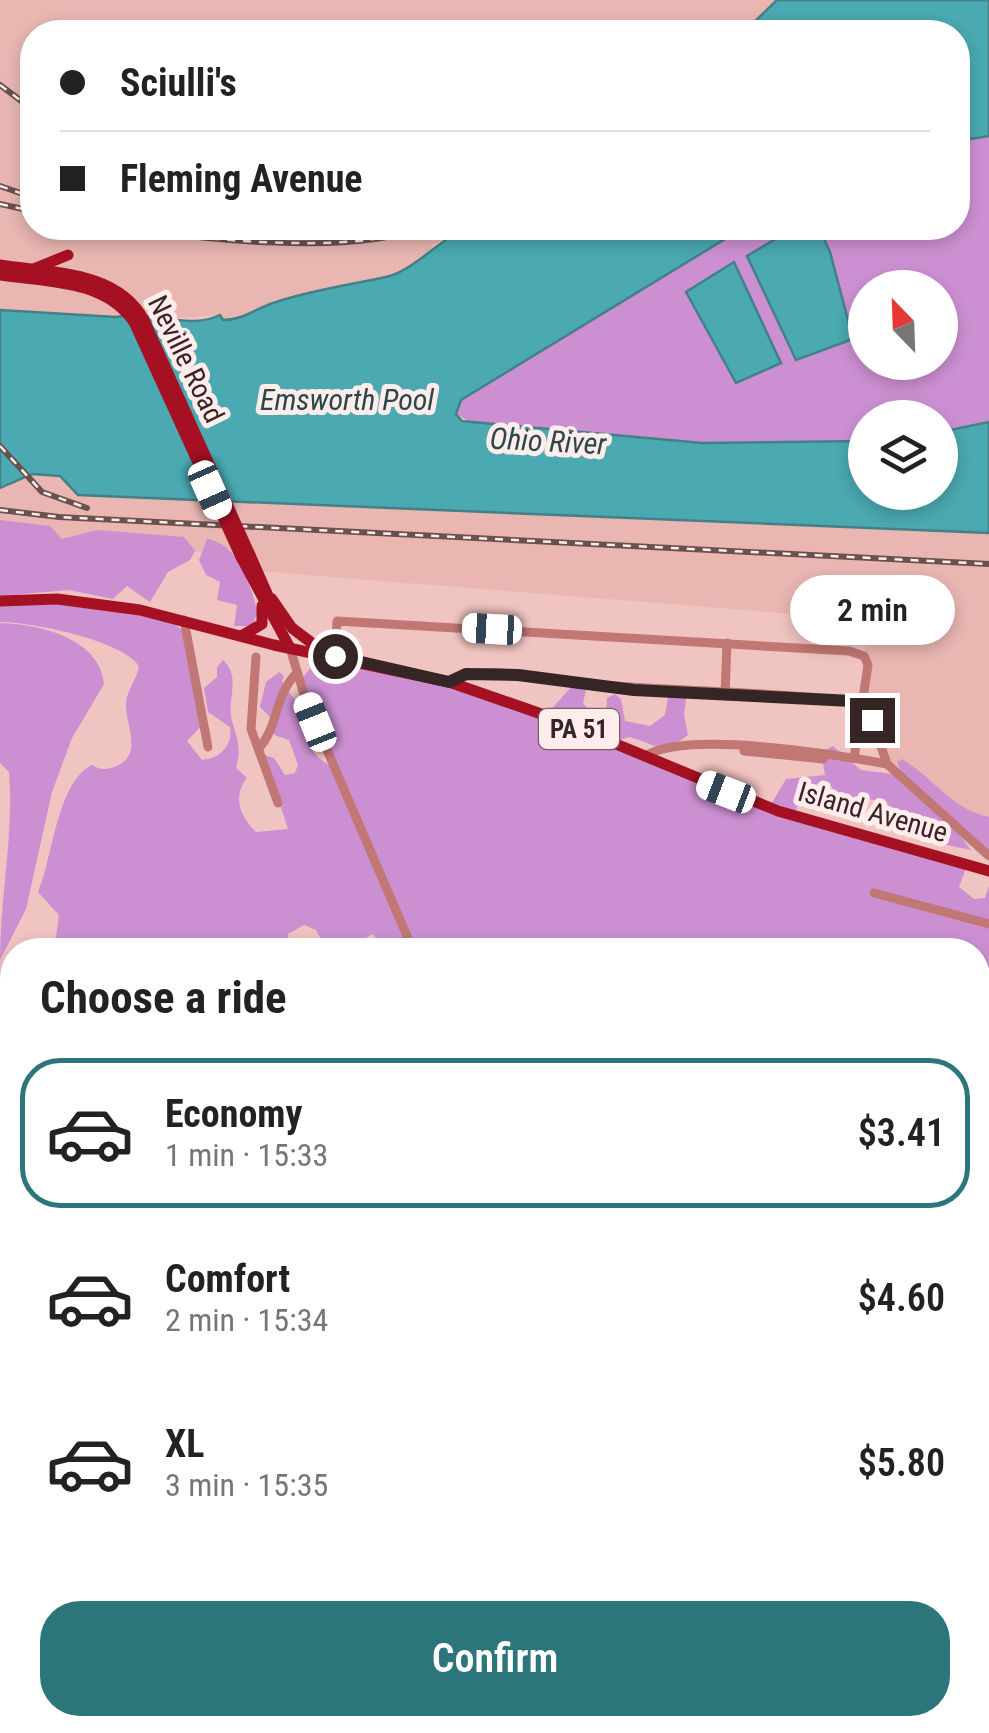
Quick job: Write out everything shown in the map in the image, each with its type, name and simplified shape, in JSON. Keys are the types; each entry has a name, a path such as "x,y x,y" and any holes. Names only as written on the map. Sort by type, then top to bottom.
{"main road":[{"path":"31,270 68,255"},
{"name":"Neville Road","path":"0,265 110,284 128,297 290,648"},
{"name":"Neville Road","path":"0,275 93,290 117,302 139,321"},
{"path":"233,635 244,636 260,627 264,614 262,592"},
{"path":"262,592 292,628 332,656"},
{"name":"PA 51","path":"0,601 91,602 184,620 290,648"},
{"name":"Island Avenue","path":"290,648 449,682 553,718 778,811 989,871"}],"street":[{"path":"184,620 208,748"},
{"path":"332,656 337,621 832,649 864,656 868,665 854,758"},
{"path":"726,695 727,643"},
{"path":"290,648 408,938"},
{"path":"256,657 250,722 278,803"},
{"path":"258,748 270,731 280,692 298,672"},
{"path":"449,682 466,674 518,675 634,690 861,704"},
{"path":"861,704 872,720 887,764 989,856"},
{"path":"644,757 674,747 727,748 827,752 887,764"},
{"path":"727,748 823,759"},
{"path":"874,893 989,924"}],"shaded area":[{"path":"0,0 777,0 756,20 20,20 20,240 441,240 432,245 427,255 387,277 270,304 237,320 222,320 220,315 157,320 138,309 0,265"},
{"path":"989,136 989,422 958,428 958,400 848,400 848,441 702,443 476,425 456,414 461,400 723,240 775,240 747,257 848,335 848,380 958,380 958,270 848,270 848,320 824,240 970,240 970,139"},
{"path":"0,275 81,287 129,314 116,317 0,310"},
{"path":"32,474 60,476 78,495 989,533 989,856 887,764 861,704 868,665 864,656 869,620 257,571 250,555 0,541 0,488"},
{"path":"0,520 50,526 62,539 97,530 184,537 195,551 190,560 168,572 150,602 127,586 113,599 69,590 0,596"},
{"path":"207,539 228,549 242,567 258,612 252,626 234,626 237,605 217,600 220,582 206,575 199,560"},
{"path":"20,600 171,619 183,632 204,723 187,741 202,760 220,754 229,740 230,727 208,712 204,688 217,677 217,667 223,660 233,681 231,713 239,749 236,768 247,778 240,792 240,806 256,832 288,829 264,755 274,758 285,775 295,773 298,765 289,740 274,735 272,719 260,707 266,682 279,672 284,676 282,681 298,707 308,742 316,755 331,766 405,938 376,938 372,934 366,938 320,938 316,930 304,925 288,934 288,938 54,938 59,915 38,892 63,803 80,774 92,765 111,768 129,755 126,703 139,666 96,641 53,629 0,622 0,602"},
{"path":"0,623 32,626 80,645 100,668 104,684 72,738 52,792 26,909 11,938 1,938 10,796 9,772 0,763"},
{"path":"330,659 404,673 546,719 769,811 966,868 959,887 974,899 985,898 989,886 989,938 409,938 308,700 303,677 313,665"},
{"path":"574,684 587,686 583,703 593,715 606,714 607,698 615,694 621,699 625,721 650,726 665,715 669,692 687,693 684,714 688,735 664,748 629,737 614,742 547,714"},
{"path":"833,746 861,770 893,774 959,834 971,850 931,842 911,822 891,816 887,802 855,797 840,808 830,783 825,781 801,791 795,815 770,806 786,779 825,775 821,752"},
{"path":"902,759 953,800 989,817 989,854 905,779 897,762"}],"water":[{"path":"777,0 989,0 989,136 970,139 970,20 756,20"},
{"name":"Emsworth Pool","path":"445,240 723,240 461,400 456,414 462,421 702,443 848,441 848,510 958,510 958,428 989,422 989,533 78,495 60,476 32,474 0,488 0,310 181,321 220,315 223,320 230,320 301,295 396,274"},
{"path":"774,240 824,240 848,320 848,341 796,360 747,256"},
{"path":"734,262 781,363 736,383 686,292"}],"railway":[{"path":"0,85 20,100"},
{"path":"0,186 20,193"},
{"path":"0,204 20,208"},
{"path":"235,240 363,240"},
{"path":"0,446 42,492 87,508"},
{"path":"0,510 59,517 989,564"}],"route":[{"path":"335,656 449,682 466,674 518,675 634,690 852,701 861,704 872,720"}],"water label":[{"name":"Ohio River","path":"548,441"}]}
